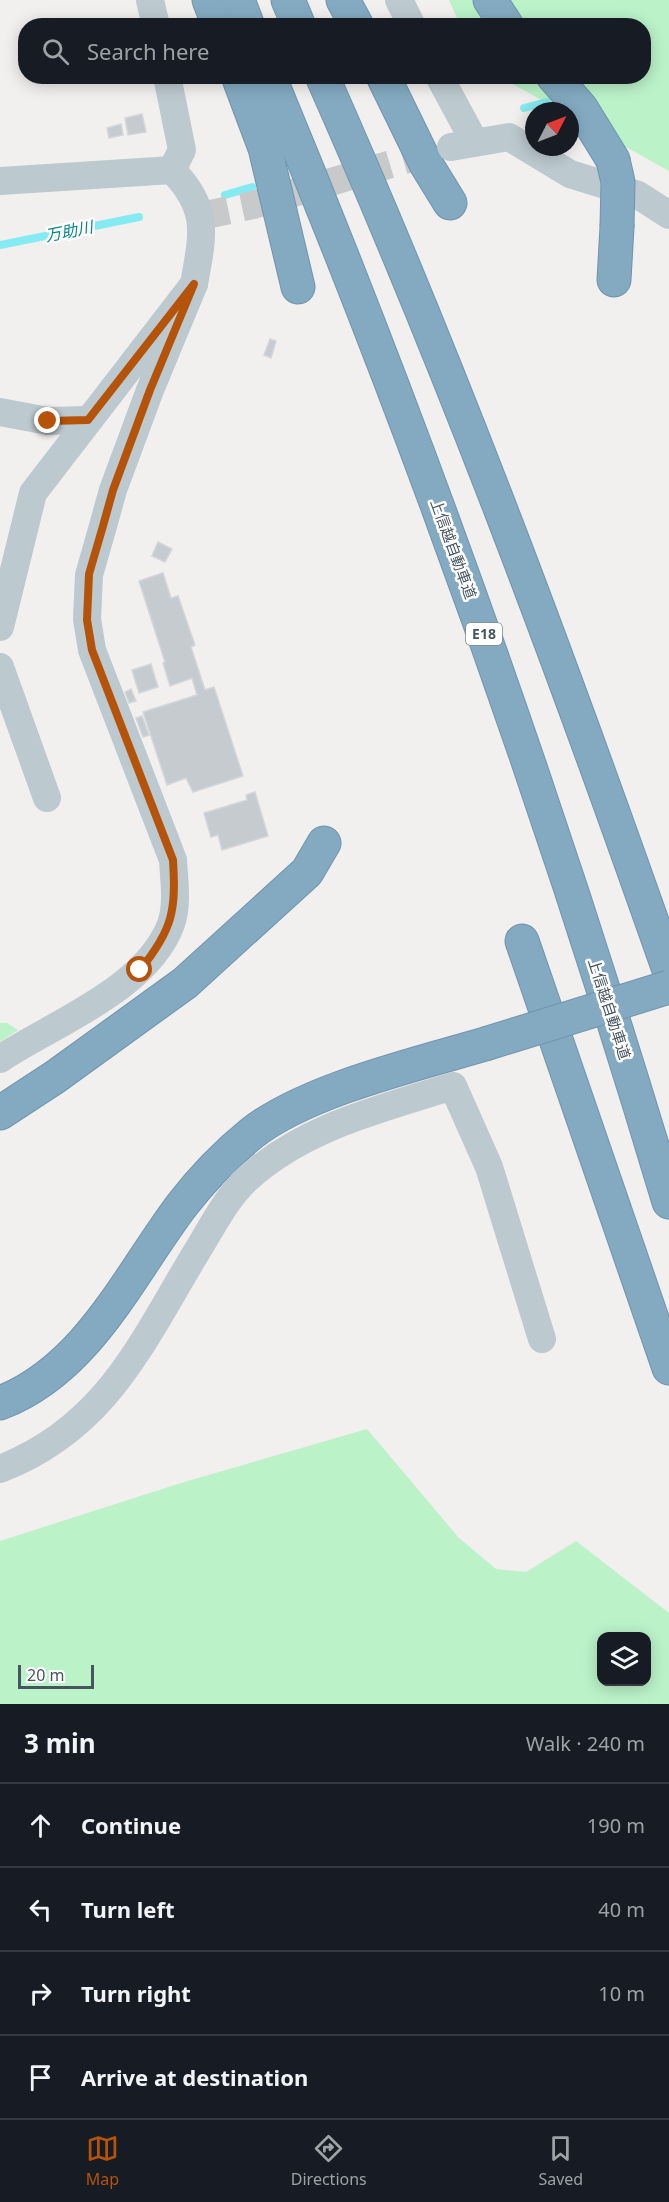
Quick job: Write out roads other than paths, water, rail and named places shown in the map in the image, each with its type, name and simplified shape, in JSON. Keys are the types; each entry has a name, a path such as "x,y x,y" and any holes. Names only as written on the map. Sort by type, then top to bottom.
{"highway":[{"path":"210,0 216,18"},
{"path":"238,0 245,18"},
{"path":"288,0 296,18"},
{"path":"344,0 353,18"},
{"path":"490,0 502,18"},
{"path":"241,84 265,148 298,286"},
{"name":"上信越自動車道","path":"272,84 386,368 471,596 630,1072 669,1202"},
{"path":"325,84 431,333 522,562 669,970"},
{"path":"387,84 426,164 450,203"},
{"path":"560,84 581,108 613,160 618,182 615,280"},
{"path":"0,1113 55,1077 185,983 307,872 324,843"},
{"path":"522,941 669,1368"},
{"path":"0,1403 19,1396 41,1381 85,1341 107,1314 182,1204 223,1159 253,1132 308,1102 405,1068 669,987"}],"street":[{"path":"150,0 154,18"},
{"path":"399,0 408,18"},
{"path":"170,84 182,150 172,170"},
{"path":"442,84 462,144 509,137 570,174 638,195 669,215"},
{"path":"0,181 172,170 191,189 201,216 200,253 194,284 113,490 89,574 87,620 92,650 173,860 175,893 171,923 156,950 140,970 100,999 0,1059"},
{"path":"0,627 33,493 194,284"},
{"path":"0,412 48,421 88,420"},
{"path":"0,667 47,798"},
{"path":"0,1469 56,1441 90,1414 147,1336 224,1207 246,1180 274,1157 310,1135 453,1086 489,1167 542,1339"}],"waterway":[{"name":"万助川","path":"225,195 252,187"},
{"name":"万助川","path":"0,245 139,217"}],"tunnel":[{"path":"201,216 253,205 442,149"}]}
